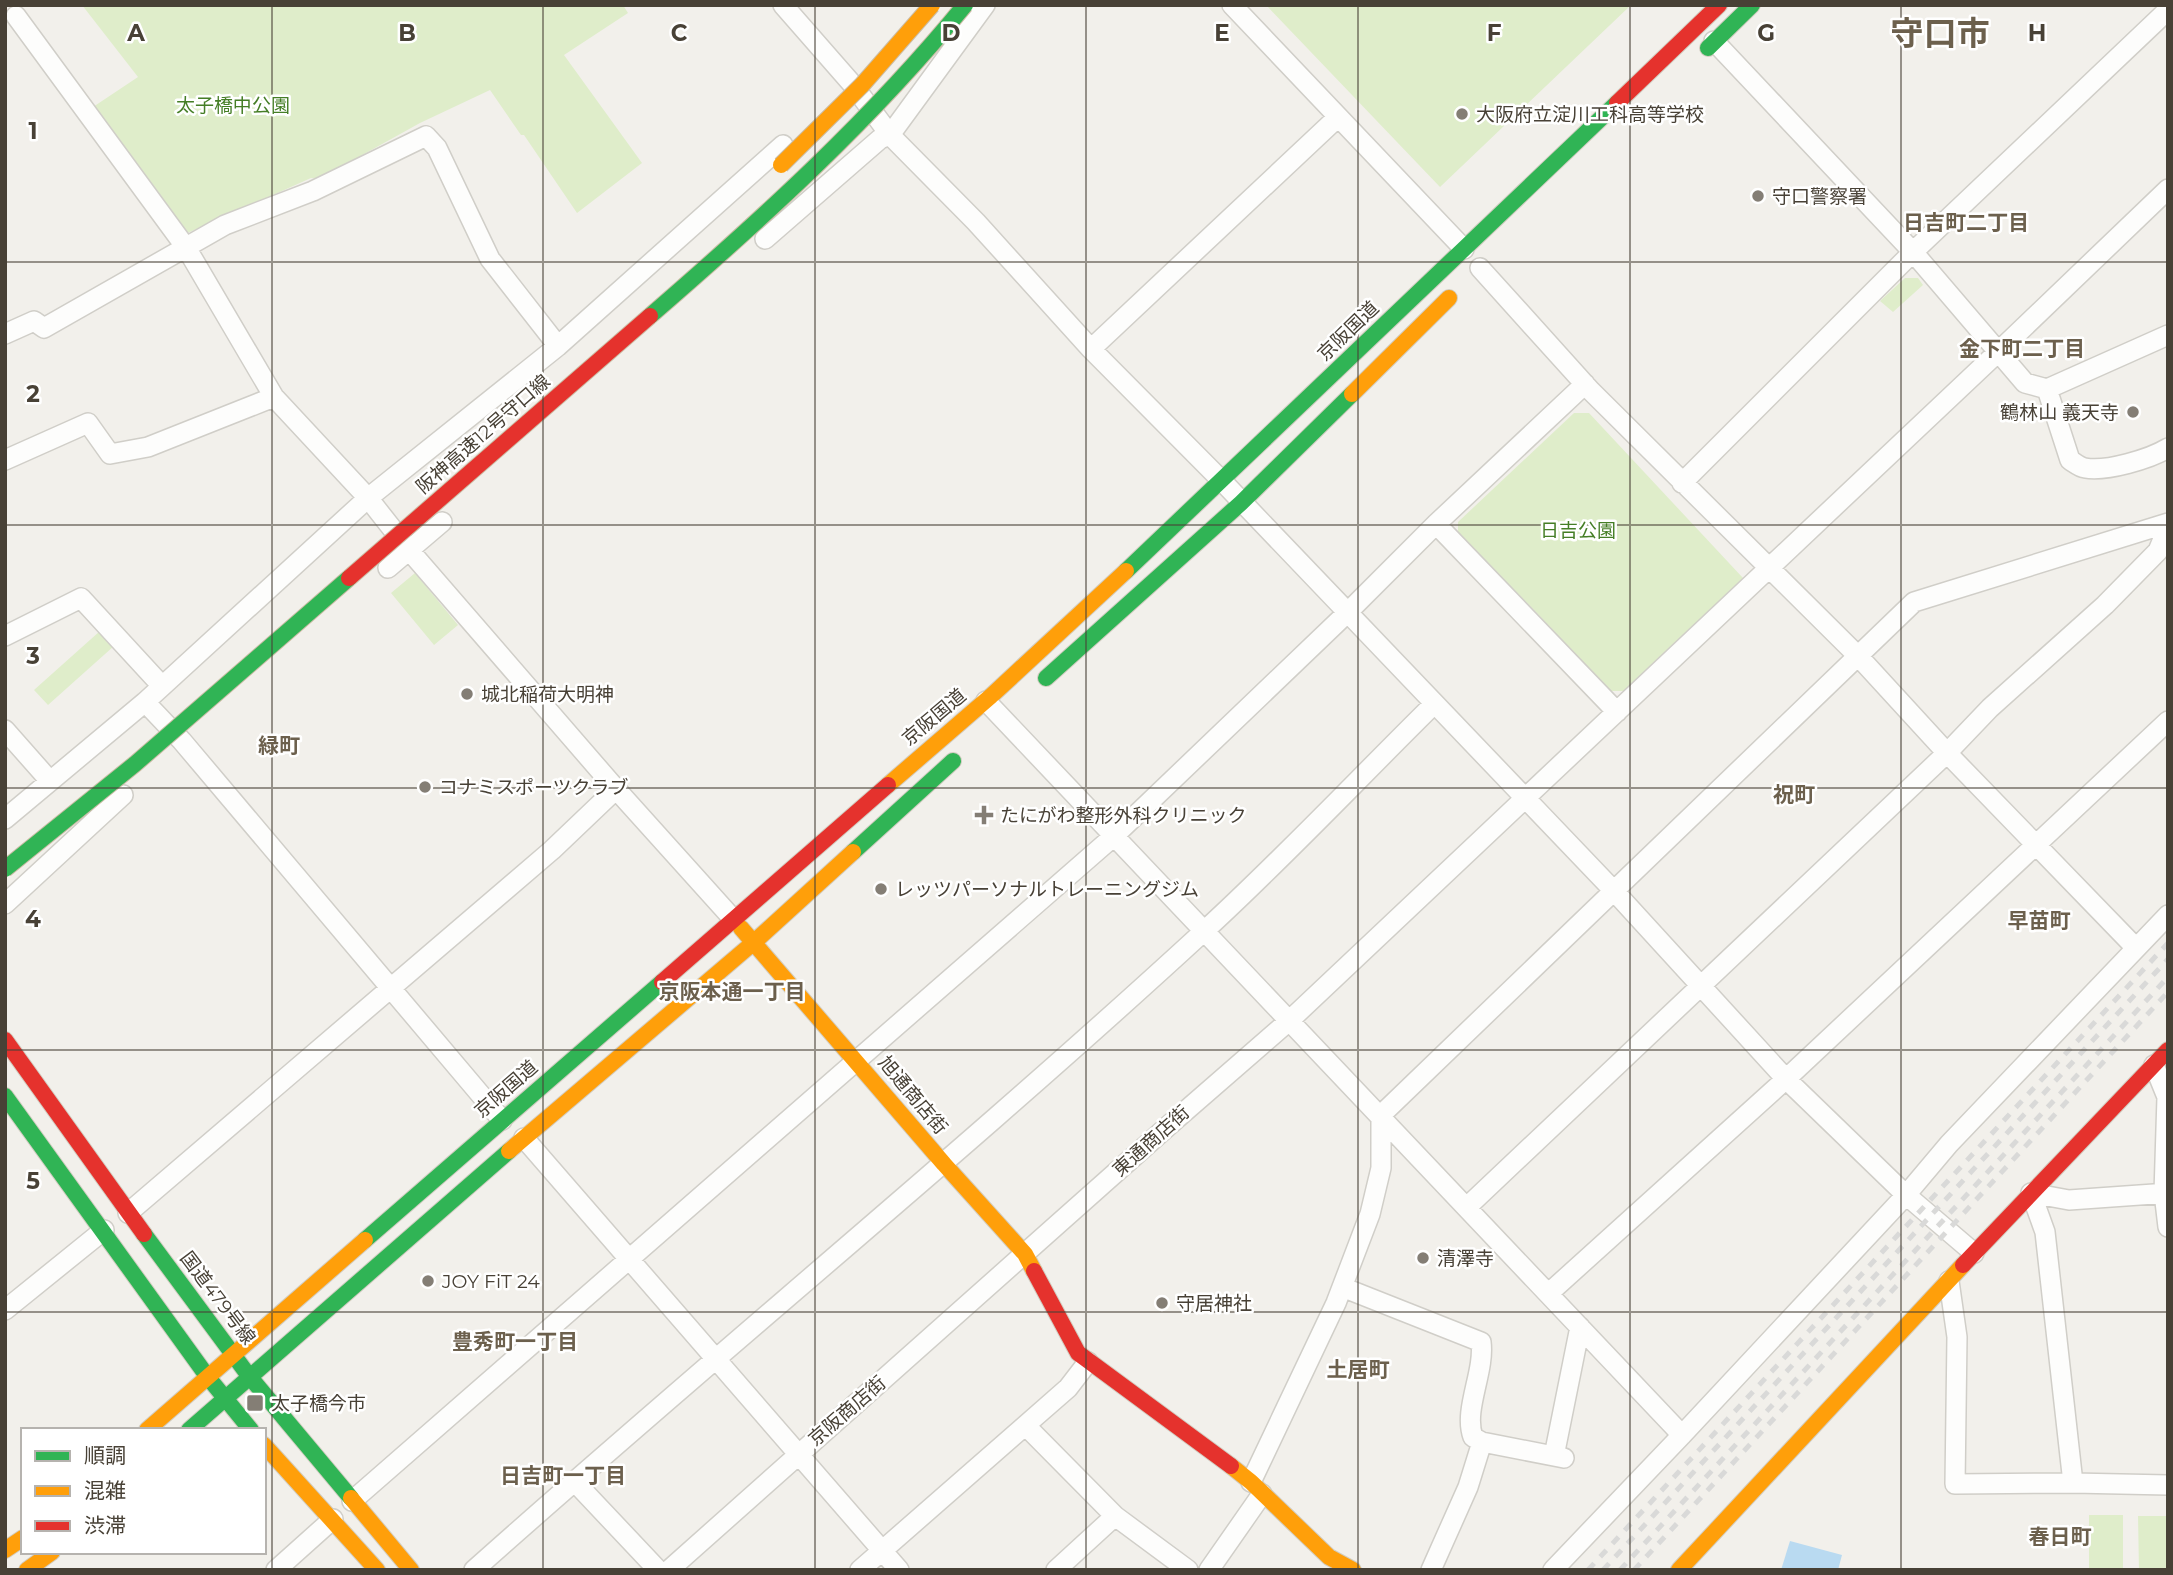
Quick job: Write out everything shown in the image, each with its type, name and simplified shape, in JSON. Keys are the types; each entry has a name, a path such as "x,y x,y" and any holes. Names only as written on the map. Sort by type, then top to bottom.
{"main road":[{"name":"阪神高速12号守口線","path":"500,413 741,203 817,132 932,5"},
{"name":"阪神高速12号守口線","path":"5,869 145,755 758,222 878,106 965,5"},
{"name":"京阪国道","path":"149,1428 986,701 1222,481 1719,5"},
{"path":"1695,60 1752,5"},
{"path":"1037,686 1241,503 1475,273"},
{"name":"阪神高速12号守口線","path":"374,523 395,505"},
{"path":"5,837 171,689"},
{"path":"191,1428 753,943 963,752"},
{"name":"旭通商店街","path":"733,919 1025,1254 1078,1353 1157,1410 1256,1488 1329,1557 1353,1570"},
{"name":"国道479号線","path":"5,1041 249,1376 411,1570"},
{"path":"1679,1570 1974,1253 2161,1058"},
{"path":"5,1096 207,1376 249,1428"},
{"path":"266,1447 377,1570"},
{"path":"5,1550 21,1539"},
{"path":"27,1570 49,1554"}],"street":[{"path":"783,5 853,85 890,135 976,222 1091,349 1222,481 1433,705 1615,892 1786,1079 1906,1195 1974,1253"},
{"path":"5,819 145,702 171,689 368,498 558,346 853,85 916,5"},
{"path":"5,904 183,741 409,550 880,139 890,135 985,5"},
{"path":"1232,5 1464,249"},
{"path":"1682,483 1913,252 2161,14"},
{"path":"16,16 187,249 274,397 368,498 409,550 616,789 733,919"},
{"path":"1714,41 1913,252 2025,383 2047,389 2168,335"},
{"path":"1091,349 1338,117"},
{"path":"5,334 34,321 44,328 225,225 313,191 426,136 437,148 490,260 558,346"},
{"name":"東通商店街","path":"1025,1254 1284,1025 2168,190"},
{"path":"1475,273 1682,483 1859,657 2136,948"},
{"path":"352,1501 1114,836 1436,524 1586,384"},
{"path":"2047,389 2070,460 2078,465 2087,468 2120,465 2168,448"},
{"path":"5,460 88,423 110,454 148,447 274,397"},
{"path":"1436,524 1617,712"},
{"path":"1209,1570 1256,1488 1342,1287 1373,1202 1381,1168 1381,1115 1914,602 2168,525"},
{"path":"1467,1207 1947,752 1990,708 2105,605 2158,551 2168,525"},
{"path":"5,636 81,598 171,689"},
{"path":"986,701 1205,930 1284,1025 1381,1115 1682,1435"},
{"path":"145,702 183,741 502,1120"},
{"path":"474,1570 574,1480 944,1164 1205,930 1433,705"},
{"path":"1549,1293 1786,1079 2168,721"},
{"path":"5,730 50,781"},
{"path":"128,1213 552,850 616,789"},
{"path":"1553,1570 1906,1195 1949,1144 2168,915"},
{"path":"2161,1058 2166,1097 2168,1227"},
{"path":"524,1138 899,1570"},
{"path":"2031,1193 2069,1200 2166,1193"},
{"path":"2031,1193 2045,1232 2073,1483"},
{"path":"5,1310 104,1230"},
{"name":"京阪商店街","path":"669,1570 1025,1254"},
{"path":"1949,1281 1958,1337 1955,1483 2168,1485"},
{"path":"1342,1287 1481,1342 1483,1357 1470,1420 1474,1437 1559,1457 1580,1326"},
{"path":"860,1570 1068,1388 1088,1362"},
{"path":"1026,1426 1115,1516 1188,1570"},
{"path":"1431,1570 1468,1487 1482,1441"},
{"path":"574,1480 657,1570"},
{"path":"1056,1570 1115,1516"},
{"path":"276,1570 332,1519"}],"green space":[{"name":"太子橋中公園","path":"82,5 623,5 628,13 564,55 642,163 577,213 490,90 420,123 319,179 311,178 183,235 93,107 138,77"},
{"name":"大阪府立淀川工科高等学校","path":"1266,5 1631,5 1440,187"},
{"path":"1905,278 1918,278 1923,285 1893,312 1880,301"},
{"name":"日吉公園","path":"1574,413 1589,413 1743,578 1626,691 1610,691 1458,534 1458,522"},
{"path":"415,573 458,625 434,645 391,593"},
{"path":"100,631 114,646 48,705 34,690"},
{"path":"2089,1515 2123,1515 2123,1570 2089,1570"},
{"path":"2138,1516 2168,1516 2168,1570 2139,1570"}],"water":[{"path":"1790,1541 1842,1555 1838,1570 1781,1570"}],"railway":[{"path":"1588,1570 2168,943"},
{"path":"1603,1570 2168,959"},
{"path":"1620,1570 2168,977"},
{"path":"1634,1570 2168,992"}],"traffic: fast":[{"path":"650,316 733,243 854,128 965,5"},
{"path":"1708,48 1752,5"},
{"path":"1126,571 1617,103"},
{"path":"1046,678 1241,503 1352,394"},
{"path":"5,869 135,764 349,578"},
{"path":"853,852 953,761"},
{"path":"365,1240 662,982"},
{"path":"5,1096 207,1376 249,1428"},
{"path":"191,1428 509,1151"},
{"path":"144,1234 249,1376 351,1498"}],"traffic: slow":[{"path":"781,165 862,85 932,5"},
{"path":"1352,394 1449,298"},
{"path":"888,785 991,696 1126,571"},
{"path":"509,1151 753,943 853,852"},
{"path":"741,928 1025,1254 1034,1271"},
{"path":"149,1428 365,1240"},
{"path":"1679,1570 1963,1265"},
{"path":"266,1447 377,1570"},
{"path":"1231,1466 1329,1557 1353,1570"},
{"path":"351,1498 411,1570"},
{"path":"5,1550 21,1539"},
{"path":"27,1570 49,1554"}],"traffic: jam":[{"path":"1617,103 1719,5"},
{"path":"349,578 650,316"},
{"path":"662,982 888,785"},
{"path":"5,1040 144,1234"},
{"path":"1963,1265 2168,1050"},
{"path":"1034,1271 1078,1353 1231,1466"}],"place":[{"name":"大阪府立淀川工科高等学校","path":"1462,114"},
{"name":"守口警察署","path":"1758,196"},
{"name":"鶴林山 義天寺","path":"2133,412"},
{"name":"城北稲荷大明神","path":"467,694"},
{"name":"コナミスポーツクラブ","path":"425,787"},
{"name":"たにがわ整形外科クリニック","path":"984,815"},
{"name":"レッツパーソナルトレーニングジム","path":"881,889"},
{"name":"清澤寺","path":"1423,1258"},
{"name":"JOY FiT 24","path":"428,1281"},
{"name":"守居神社","path":"1162,1303"},
{"name":"太子橋今市","path":"255,1403"}],"district":[{"name":"守口市","path":"1940,33"},
{"name":"日吉町二丁目","path":"1966,222"},
{"name":"金下町二丁目","path":"2022,348"},
{"name":"緑町","path":"279,745"},
{"name":"祝町","path":"1794,794"},
{"name":"早苗町","path":"2039,920"},
{"name":"京阪本通一丁目","path":"732,991"},
{"name":"豊秀町一丁目","path":"515,1341"},
{"name":"土居町","path":"1358,1369"},
{"name":"日吉町一丁目","path":"563,1475"},
{"name":"春日町","path":"2060,1536"}]}
